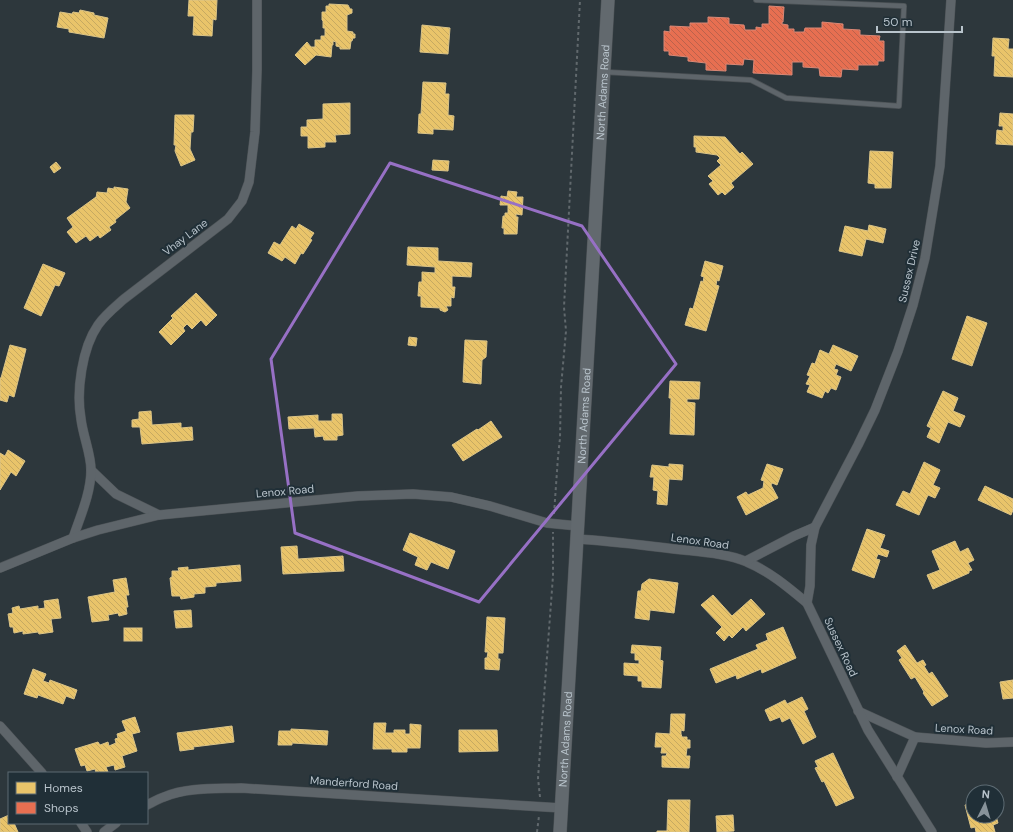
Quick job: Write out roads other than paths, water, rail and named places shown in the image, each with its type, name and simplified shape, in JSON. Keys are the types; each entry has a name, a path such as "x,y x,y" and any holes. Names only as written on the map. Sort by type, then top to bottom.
{"street":[{"name":"Vhay Lane","path":"73,538 89,488 91,470 80,418 82,370 86,350 98,324 124,299 228,219 242,201 246,192 251,171 255,132 257,0"},
{"name":"North Adams Road","path":"560,832 608,0"},
{"name":"Sussex Drive","path":"815,527 875,410 898,351 913,305 925,258 940,166 951,0"},
{"path":"91,470 116,494 159,515"},
{"name":"Lenox Road","path":"0,568 73,538 126,522 159,515 358,496 430,494 470,500 577,533 613,542 696,551 723,555 746,561 786,586 807,603"},
{"path":"746,561 794,536 815,527"},
{"path":"807,603 810,586 811,545 815,527"},
{"name":"Sussex Road","path":"807,603 858,711 877,746 932,832"},
{"name":"Lenox Road","path":"858,711 915,737 986,742 1013,742"},
{"path":"0,726 41,772"},
{"path":"897,777 915,737"},
{"name":"Manderford Road","path":"148,804 165,796 181,792 241,788 562,808"},
{"path":"104,832 115,824"}],"lane":[{"path":"604,72 752,80 786,98 899,106 904,6 756,0"}]}
